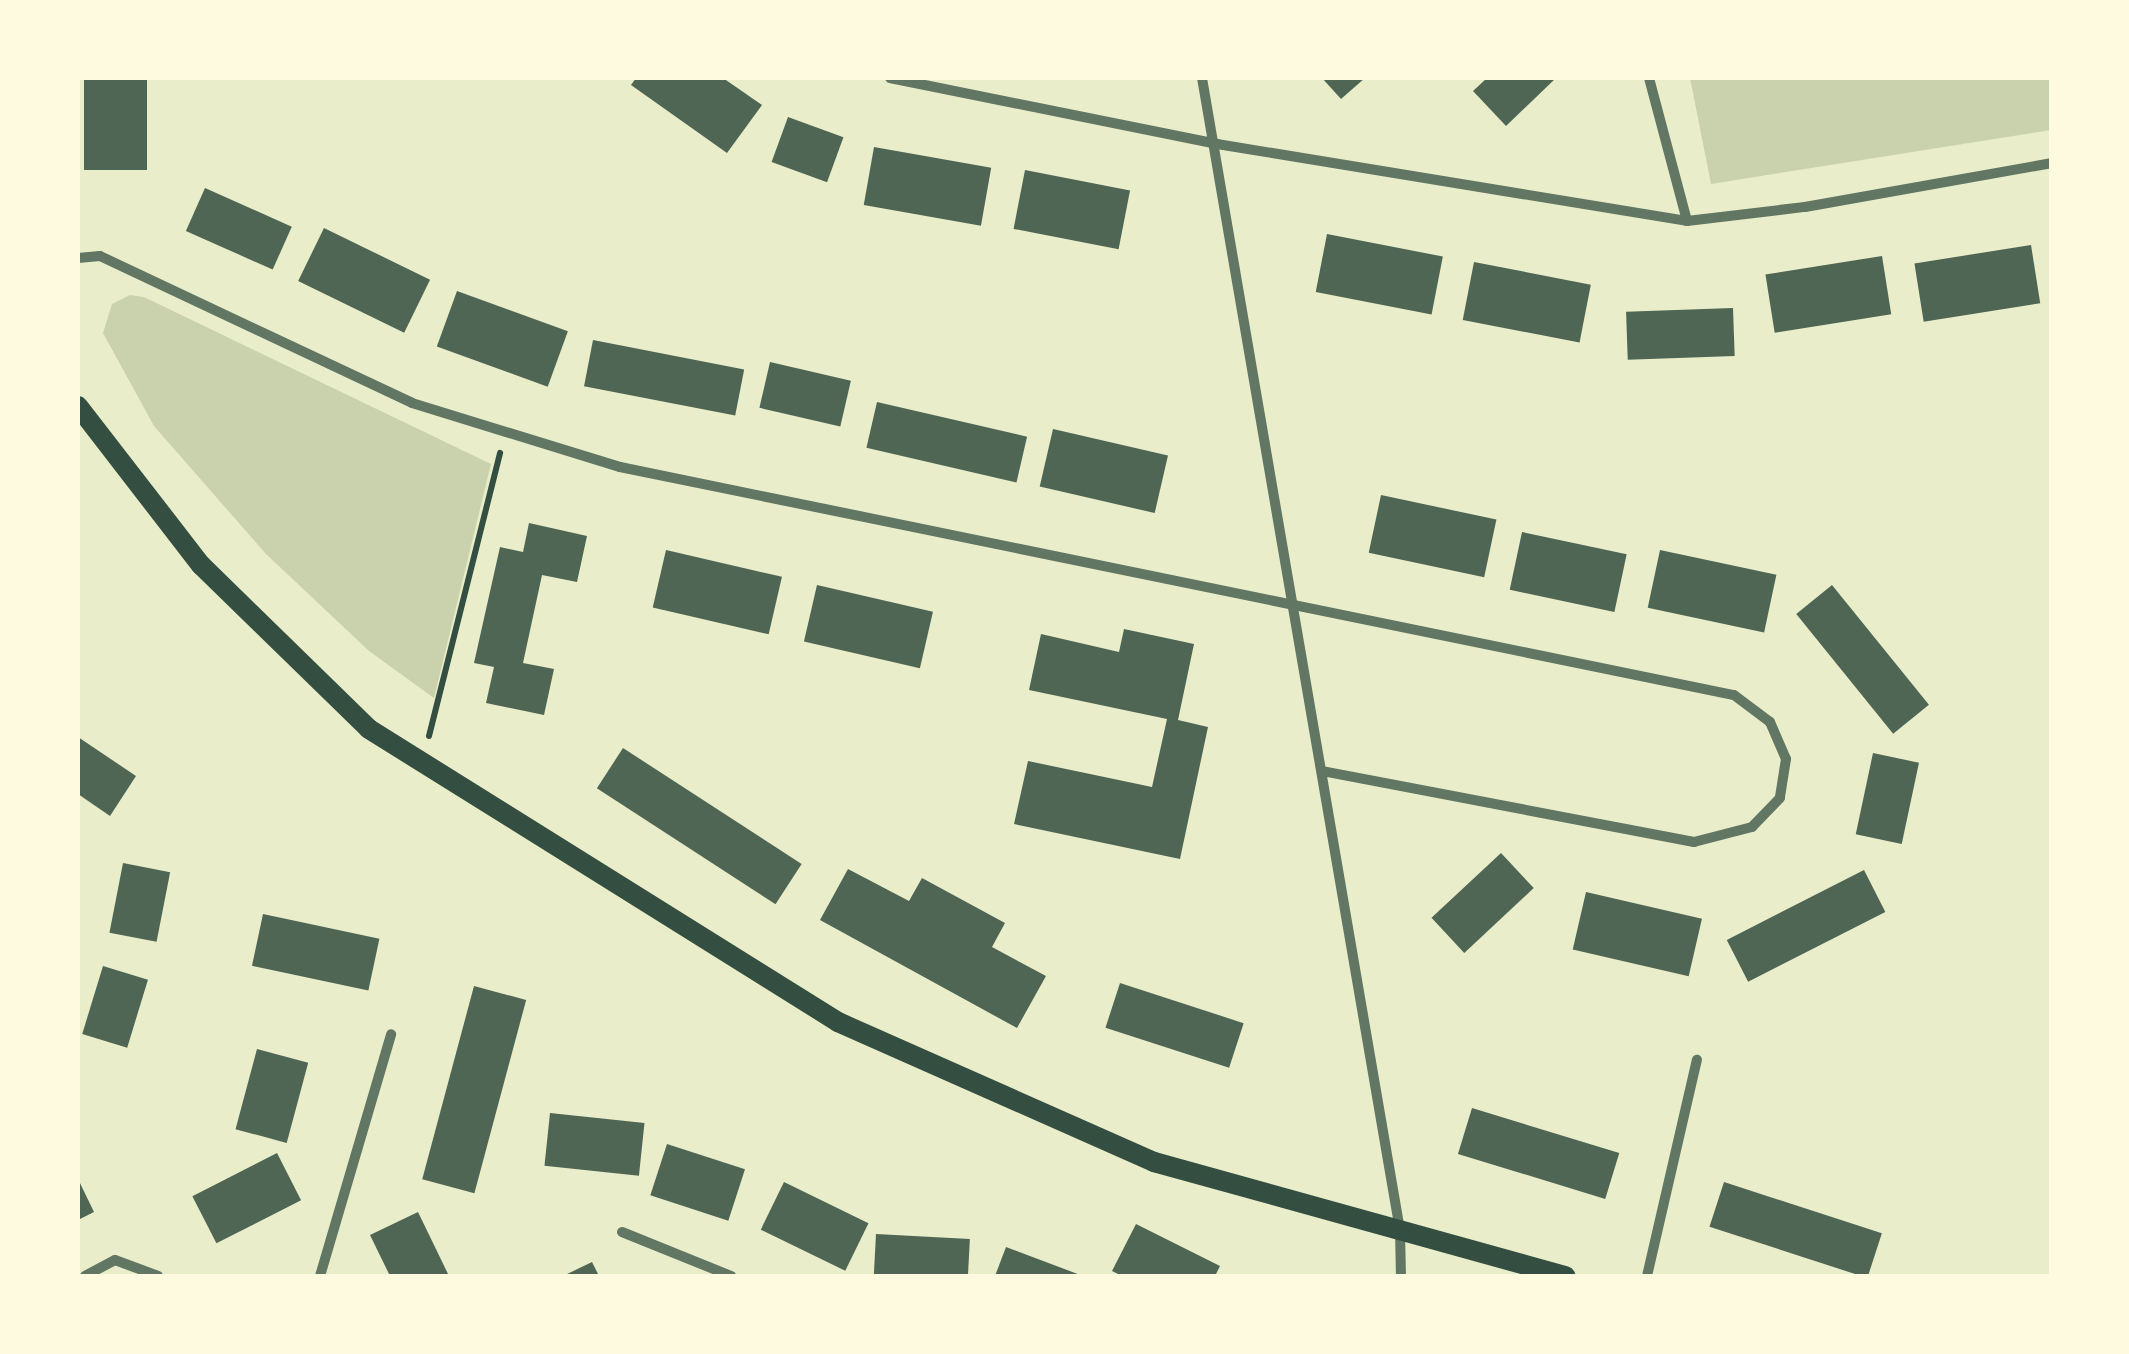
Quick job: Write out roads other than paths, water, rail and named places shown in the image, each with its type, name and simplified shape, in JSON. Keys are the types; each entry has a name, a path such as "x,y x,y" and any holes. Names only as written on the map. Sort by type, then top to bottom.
{"main road":[{"path":"78,406 201,565 369,729 838,1022 1154,1162 1564,1276"}],"street":[{"path":"890,78 1216,144 1686,221 1805,206 2052,163"},
{"path":"1202,78 1296,607 1400,1230 1401,1276"},
{"path":"1649,78 1686,221"},
{"path":"78,258 100,256 412,403 620,467 1734,695 1770,722 1786,759 1780,798 1752,827 1694,842 1323,770"},
{"path":"320,1276 391,1034"},
{"path":"1647,1276 1697,1060"},
{"path":"622,1232 692,1264 731,1276"},
{"path":"84,1276 114,1260 158,1276"},
{"path":"688,1276 692,1264"}]}
